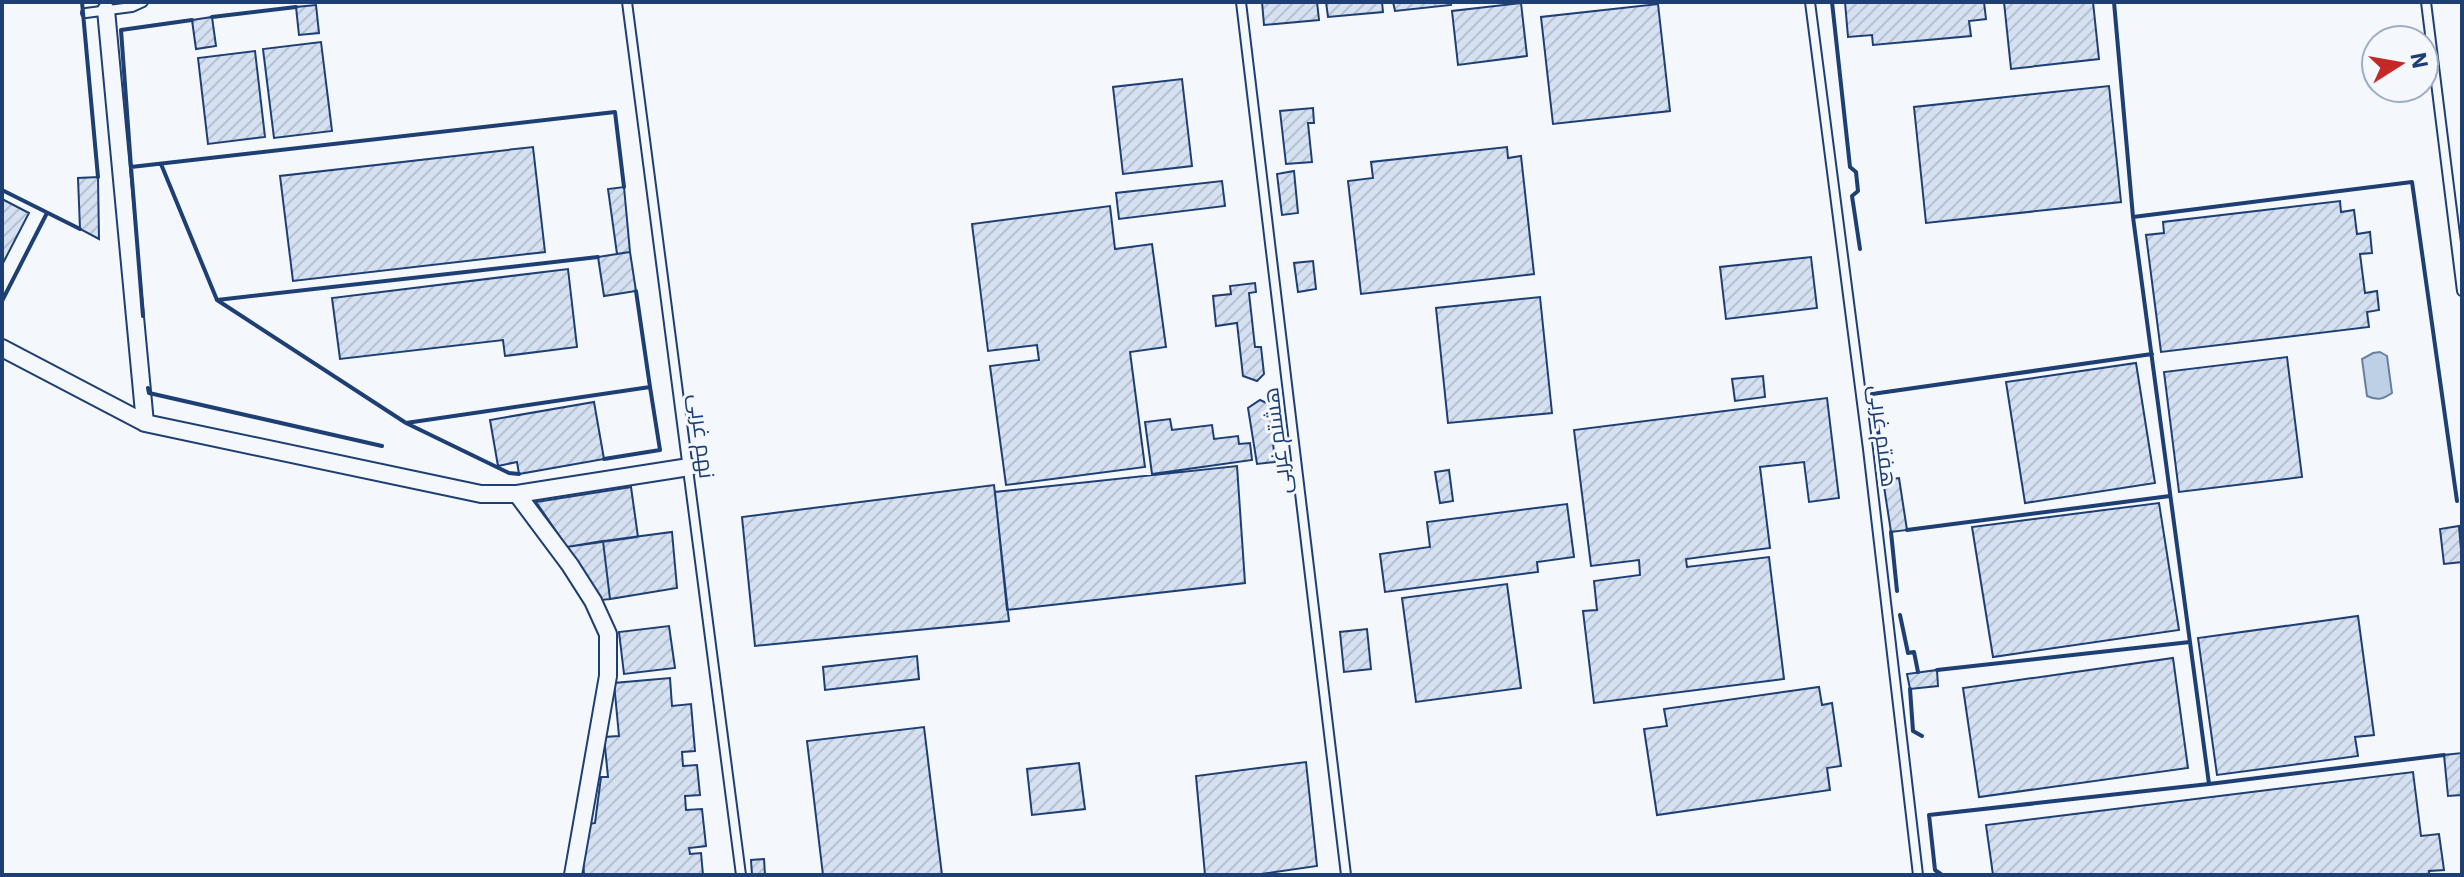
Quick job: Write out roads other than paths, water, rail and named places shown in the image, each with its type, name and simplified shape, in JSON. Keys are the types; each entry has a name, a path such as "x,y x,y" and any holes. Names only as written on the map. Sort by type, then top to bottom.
{"street":[{"path":"106,10 145,423"},
{"path":"2,348 145,423 481,494 517,494 689,467"},
{"path":"517,494 570,565 593,601 608,634 608,676 573,875"}],"lane":[{"path":"86,13 132,7 143,2"},
{"name":"نهم غربی","path":"627,2 741,875"},
{"name":"هشتم غربی","path":"1241,2 1346,875"},
{"name":"هفتم غربی","path":"1810,2 1868,449 1918,875"},
{"path":"2426,2 2462,291"}],"water":[{"path":"2380,352 2387,356 2392,393 2377,399 2367,396 2362,359"}]}
